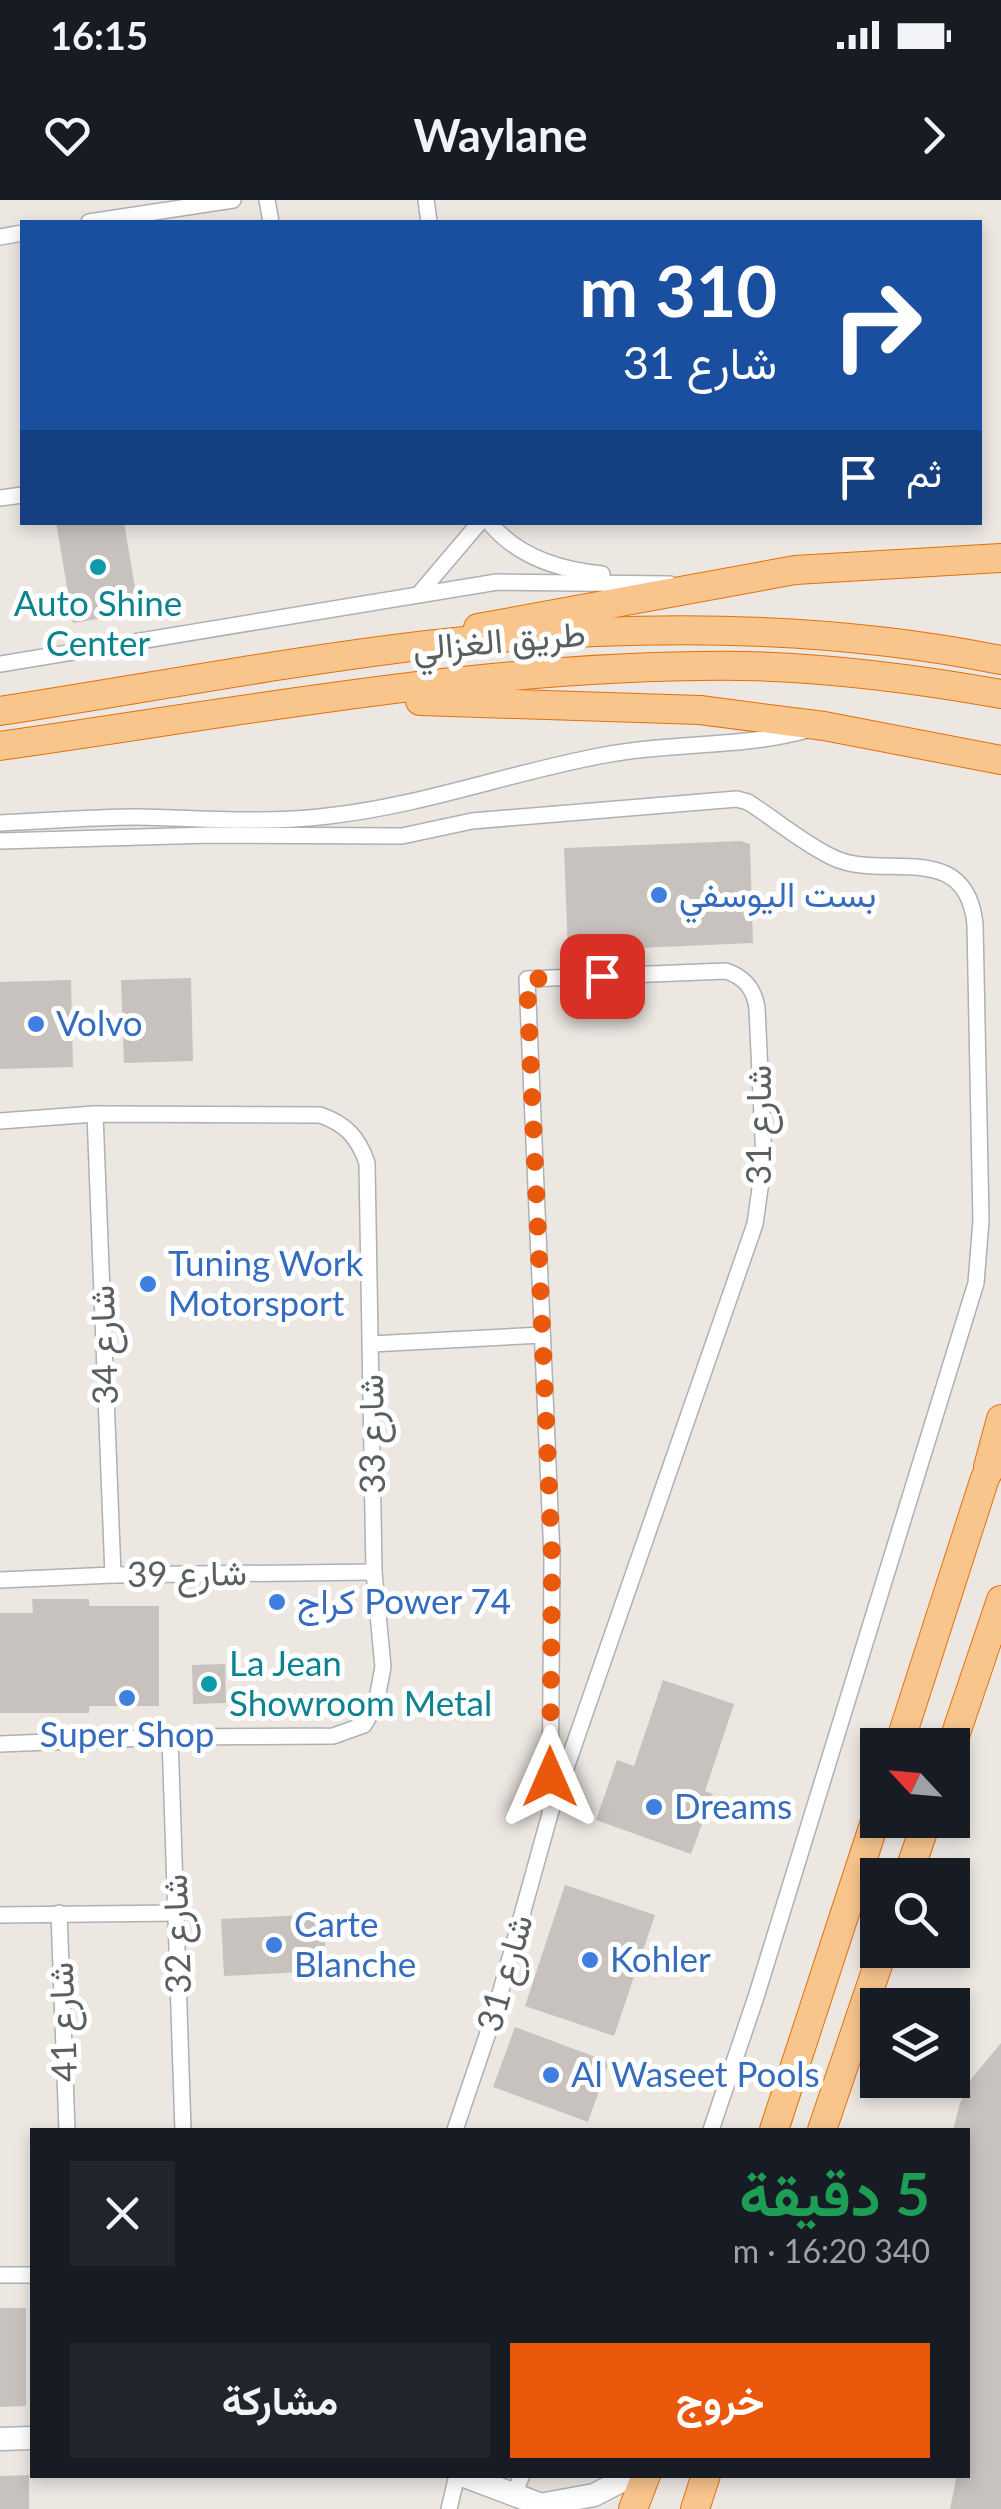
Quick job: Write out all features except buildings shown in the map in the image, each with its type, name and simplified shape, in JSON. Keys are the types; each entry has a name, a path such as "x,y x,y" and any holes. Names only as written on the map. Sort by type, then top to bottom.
{"highway":[{"path":"428,645 486,626 794,570 995,560"},
{"name":"طريق الغزالي","path":"0,711 428,645 642,630 728,630 858,639 1001,660"},
{"name":"طريق الغزالي","path":"0,746 506,676 651,667 846,672 1001,694"},
{"path":"339,698 700,710 824,726 1001,760"},
{"path":"886,738 1001,776"},
{"path":"904,1728 1001,1418"},
{"path":"985,1478 1001,1448"},
{"path":"958,1728 1001,1600"},
{"path":"982,1658 1001,1624"},
{"path":"775,2128 869,1838"},
{"path":"823,2128 877,1968"},
{"path":"634,2509 645,2478"},
{"path":"695,2509 705,2478"}],"street":[{"path":"102,220 234,200"},
{"path":"418,595 477,525"},
{"path":"492,525 515,548 542,561 650,582"},
{"path":"0,664 497,582 650,582 698,586"},
{"path":"0,823 133,817 280,821 329,816 445,796 610,754 749,742 824,726"},
{"path":"0,841 210,835 402,836 472,821 737,799 748,802 836,859 923,866 955,880 968,896 976,944 981,1221 976,1282 756,1997 712,2128"},
{"name":"شارع 31","path":"455,2128 495,2012 550,1814 758,1210 764,1160 757,1008 750,988 735,974 716,970 527,979 552,1557 550,1814"},
{"name":"شارع 33","path":"0,1121 95,1114 303,1114 337,1121 351,1132 367,1163 374,1572 383,1668 376,1704 364,1725 333,1736 0,1744"},
{"name":"شارع 34","path":"95,1114 112,1575"},
{"path":"371,1344 542,1335"},
{"name":"شارع 39","path":"0,1580 374,1572"},
{"name":"32 شارع","path":"170,1738 183,2128"},
{"path":"0,1915 177,1912"},
{"name":"شارع 41","path":"59,1913 67,2128"},
{"path":"0,2275 30,2274"},
{"path":"0,2439 30,2438"},
{"path":"448,2509 458,2478"},
{"path":"479,2478 518,2484 549,2506 594,2494 626,2478"}],"place":[{"name":"Auto Shine Center","path":"98,567"},
{"name":"بست اليوسفي","path":"659,895"},
{"name":"Volvo","path":"36,1024"},
{"name":"Tuning Work Motorsport","path":"148,1284"},
{"name":"كراج Power 74","path":"277,1602"},
{"name":"La Jean Showroom Metal","path":"209,1684"},
{"name":"Super Shop","path":"127,1698"},
{"name":"Dreams","path":"654,1807"},
{"name":"Carte Blanche","path":"274,1945"},
{"name":"Kohler","path":"590,1960"},
{"name":"Al Waseet Pools","path":"551,2075"}],"route":[{"path":"550,1777 552,1557 527,979 602,976"}]}
